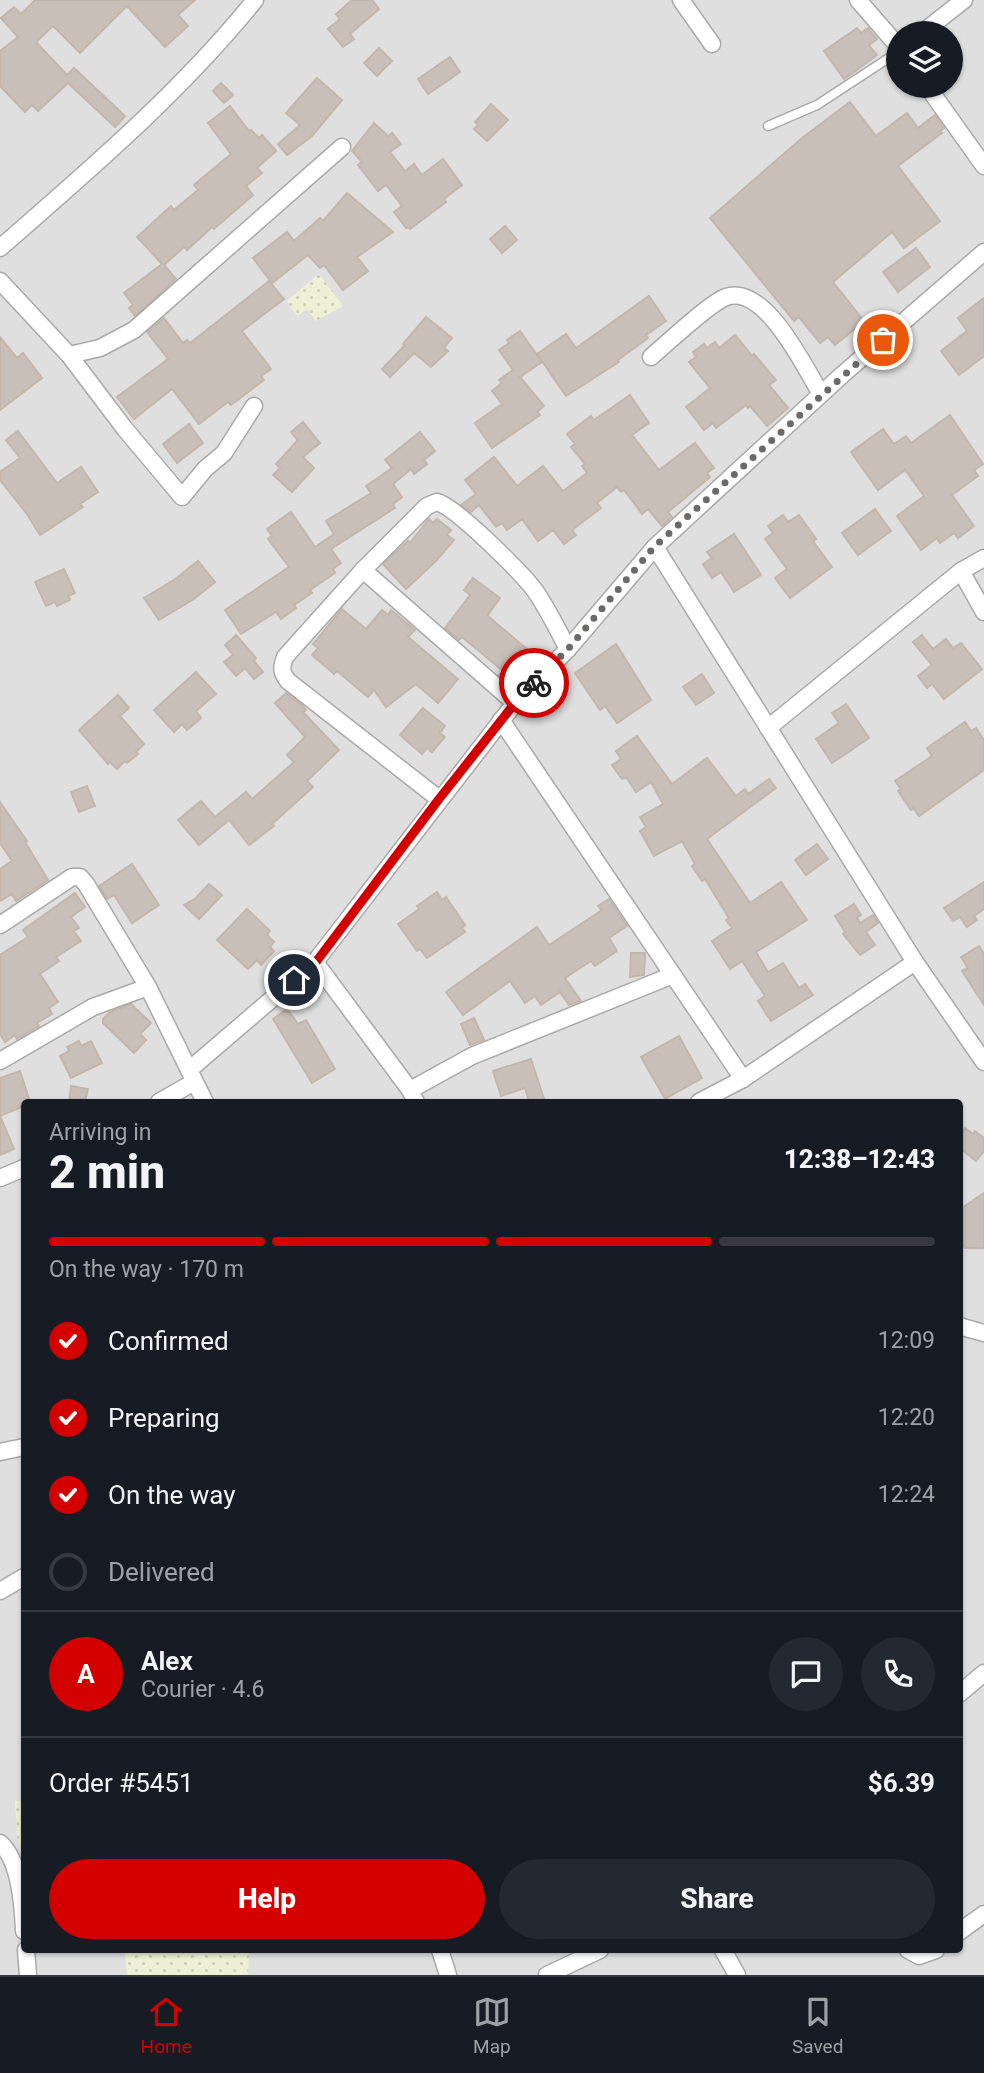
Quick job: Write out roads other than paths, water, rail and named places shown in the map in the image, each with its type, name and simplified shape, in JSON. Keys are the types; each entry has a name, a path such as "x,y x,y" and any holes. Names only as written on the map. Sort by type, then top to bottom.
{"street":[{"path":"0,248 160,105 231,30 255,0"},
{"path":"681,0 712,44"},
{"path":"859,0 886,32"},
{"path":"937,21 964,0"},
{"path":"935,98 984,166"},
{"path":"69,355 100,348 134,330 342,147"},
{"path":"163,1099 192,1076 316,962 501,720 568,649 654,547 821,394 984,252"},
{"path":"0,281 69,355 125,429 182,497 205,469 224,453 254,407"},
{"path":"651,357 726,297 744,296 760,304 777,324 821,394"},
{"path":"439,799 288,681 281,667 285,657 363,570 427,506 437,502 445,505 525,579 536,592 568,649"},
{"path":"654,547 915,962 984,1062"},
{"path":"768,728 961,571 984,558"},
{"path":"363,570 515,703"},
{"path":"961,571 984,612"},
{"path":"501,720 743,1079"},
{"path":"0,925 72,877 80,877 148,987 204,1099"},
{"path":"316,962 413,1096 472,1056 673,975"},
{"path":"705,1099 743,1079 915,962"},
{"path":"0,1061 93,1007 148,987"},
{"path":"0,1178 21,1169"},
{"path":"963,1327 984,1333"},
{"path":"0,1452 21,1448"},
{"path":"0,1591 21,1579"},
{"path":"963,1690 984,1674"},
{"path":"0,1843 7,1849 15,1865 21,1909"},
{"path":"963,1929 984,1914"},
{"path":"26,1953 28,1975"},
{"path":"442,1953 453,1974"},
{"path":"547,1975 594,1953"},
{"path":"725,1953 737,1975"}],"lane":[{"path":"768,126 817,105 886,60"}]}
